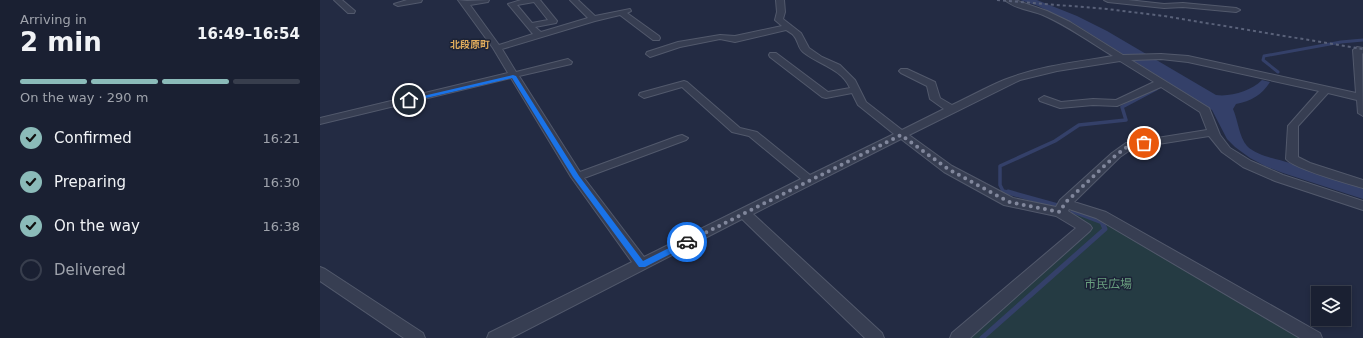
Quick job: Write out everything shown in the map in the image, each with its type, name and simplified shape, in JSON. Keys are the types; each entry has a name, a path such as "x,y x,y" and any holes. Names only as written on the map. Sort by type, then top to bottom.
{"street":[{"path":"338,0 351,11"},
{"path":"398,4 418,0"},
{"path":"463,2 485,0"},
{"path":"532,0 512,4 530,26 540,35"},
{"path":"530,26 553,21 536,0"},
{"path":"574,0 593,19"},
{"path":"780,0 781,12 779,20 798,35 805,49 819,59 837,67 852,82 862,103 901,135 948,169 1009,202 1062,207 1102,215 1314,338"},
{"path":"1009,0 1019,5 1044,13 1067,24 1126,57 1161,83 1205,110 1214,132 1226,150 1246,164 1280,178 1363,206"},
{"path":"1108,0 1164,6 1172,5 1236,10"},
{"path":"1165,0 1172,5"},
{"path":"463,2 497,48 577,177 642,265"},
{"path":"497,48 593,19 625,12 656,38"},
{"path":"650,54 678,45 720,37 736,39 788,27"},
{"path":"1363,51 1357,50 1363,98 1363,113"},
{"path":"773,55 826,95 855,90"},
{"path":"495,338 809,180 1018,78 1059,67 1147,55 1188,59 1363,98"},
{"path":"320,121 568,62"},
{"path":"904,71 932,84 935,99 952,110"},
{"path":"1044,99 1060,105 1093,102 1116,103 1161,83"},
{"path":"644,95 684,84 736,130 753,134 809,180"},
{"path":"1325,90 1293,126 1292,159 1306,166 1363,184"},
{"path":"1062,207 1116,155 1130,145 1214,132"},
{"path":"577,177 682,138"},
{"path":"958,338 1085,228 1062,207"},
{"path":"744,213 876,338"},
{"path":"320,273 417,338"}],"green space":[{"name":"市民広場","path":"1073,211 1081,211 1103,220 1303,338 966,338 1089,229 1073,217"}],"water":[{"path":"1020,0 1037,0 1077,16 1107,31 1216,95 1228,95 1247,90 1262,80 1270,82 1260,94 1247,101 1236,104 1233,109 1240,133 1247,146 1262,155 1363,188 1363,199 1283,173 1250,158 1227,139 1212,110 1073,23 1038,6"}],"waterway":[{"path":"1278,72 1263,60 1264,56 1341,42 1363,40"},
{"path":"1010,193 1003,191 1000,185 1000,166 1055,141 1079,125 1126,120 1122,107 1156,89"},
{"path":"1010,193 1058,206"},
{"path":"982,338 1105,229 1102,222 1073,211"}],"railway":[{"path":"997,0 1107,9 1164,16 1363,49"}],"way so far":[{"path":"687,242 901,135 948,169 1009,202 1060,212 1065,203 1116,155 1130,145 1144,143"}],"district":[{"name":"北段原町","path":"470,44"}],"route":[{"path":"409,100 513,76 577,177 642,265 687,242"}]}
